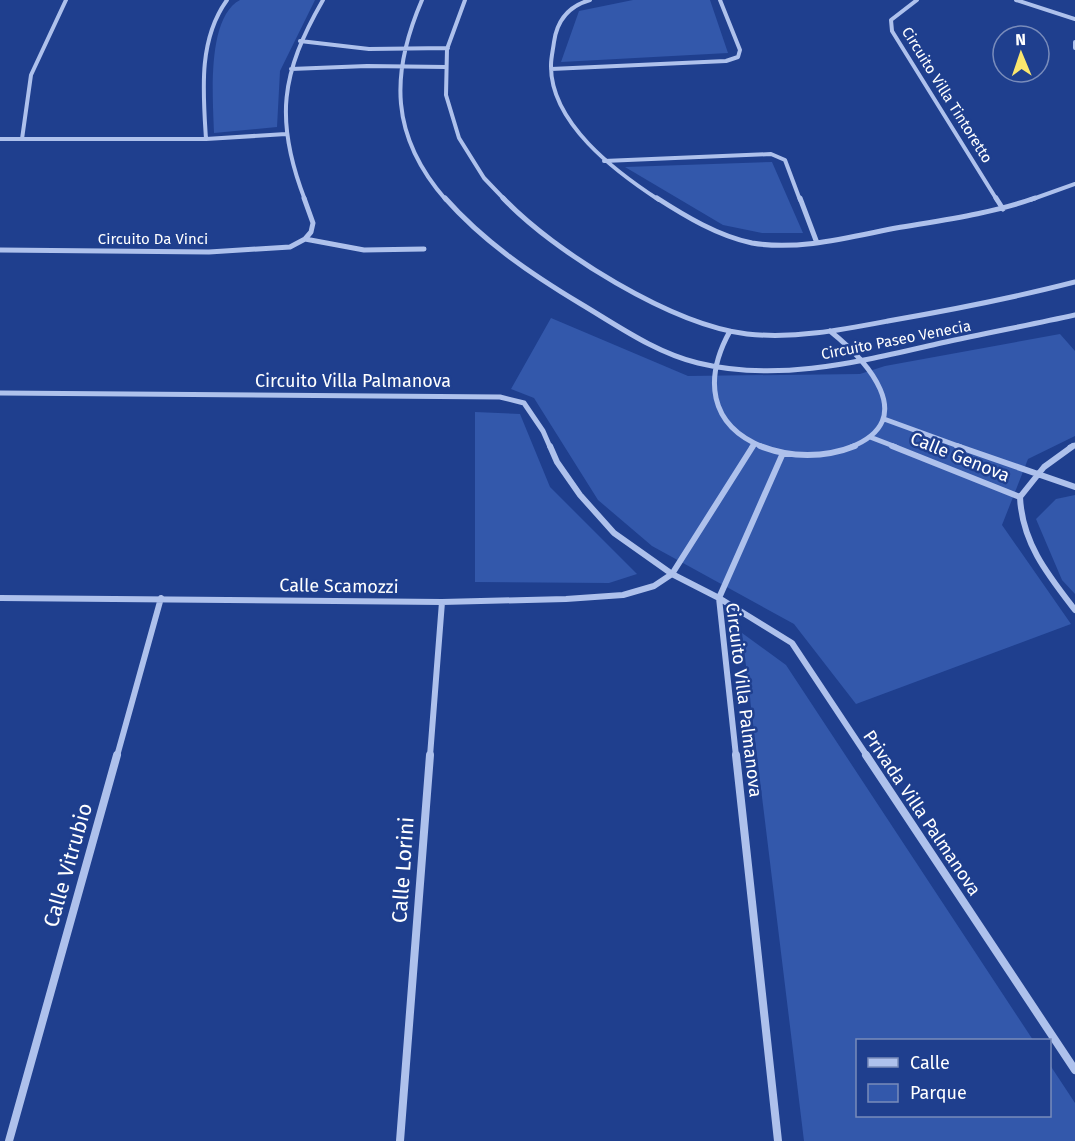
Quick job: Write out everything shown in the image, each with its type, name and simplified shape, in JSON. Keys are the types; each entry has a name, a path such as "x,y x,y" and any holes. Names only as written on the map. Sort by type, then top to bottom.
{"street":[{"path":"22,139 31,75 66,0"},
{"path":"206,139 204,75 216,14 227,0"},
{"path":"323,0 300,40 291,69 286,134 290,158 313,223 311,232 305,239 332,247 361,251 393,252 424,249"},
{"name":"Circuito Paseo Venecia","path":"422,0 401,66 400,109 407,134 433,184 464,220 496,249 541,281 604,319 678,356 712,366 788,370 831,367 1075,315"},
{"name":"Circuito Paseo Venecia","path":"465,0 453,28 448,48 446,91 450,115 459,140 477,170 513,211 578,260 614,282 697,322 730,331 763,336 830,331 971,307 1075,282"},
{"path":"590,0 568,9 559,24 552,45 551,69 561,102 576,129 604,161 665,204 720,232 762,244 817,243 1004,209 1075,184"},
{"path":"551,69 726,61 738,57 740,50 720,0"},
{"name":"Circuito Villa Tintoretto","path":"917,0 891,20 892,31 1004,209"},
{"path":"1016,0 1075,19"},
{"path":"300,40 357,48 405,50 448,48"},
{"path":"1075,42 1075,48"},
{"path":"291,69 446,67"},
{"path":"0,139 206,139 286,134"},
{"path":"604,161 758,153 779,156 785,160 817,243"},
{"name":"Circuito Da Vinci","path":"0,250 209,252 290,247 305,239"},
{"path":"730,331 712,366 712,389 718,406 732,425 754,444 783,453 807,455 831,453 852,447 870,437 884,419 884,398 878,381 864,361 830,331"},
{"name":"Circuito Villa Palmanova","path":"0,393 500,397 525,404 543,431 557,462 580,495 614,533 672,574 719,598 778,1141"},
{"path":"884,419 1035,475 1075,487"},
{"name":"Calle Genova","path":"870,437 1020,497 1019,513 1026,540 1075,610"},
{"path":"672,574 754,444"},
{"path":"1020,497 1035,475 1052,459 1075,445"},
{"path":"719,598 783,453"},
{"name":"Calle Scamozzi","path":"0,598 442,602 623,595 654,586 672,574"},
{"name":"Calle Vitrubio","path":"9,1141 161,598"},
{"name":"Privada Villa Palmanova","path":"719,598 792,643 1075,1070"},
{"name":"Calle Lorini","path":"400,1141 442,602"}],"green space":[{"path":"240,0 315,0 280,71 277,127 214,133 213,81 217,41 221,24 229,9"},
{"path":"633,0 710,0 728,53 561,62 579,11"},
{"path":"772,162 803,233 762,233 723,225 625,167"},
{"path":"551,318 688,376 860,374 885,366 1060,334 1075,351 1075,436 1028,459 1002,525 1071,624 856,704 794,624 652,546 598,500 534,398 511,389"},
{"path":"475,412 520,414 550,487 637,574 609,583 475,582"},
{"path":"1075,495 1075,594 1062,580 1036,519 1056,499"},
{"path":"742,633 786,665 1032,1039 856,1039 856,1117 1051,1117 1051,1067 1075,1103 1075,1141 804,1141"}]}
